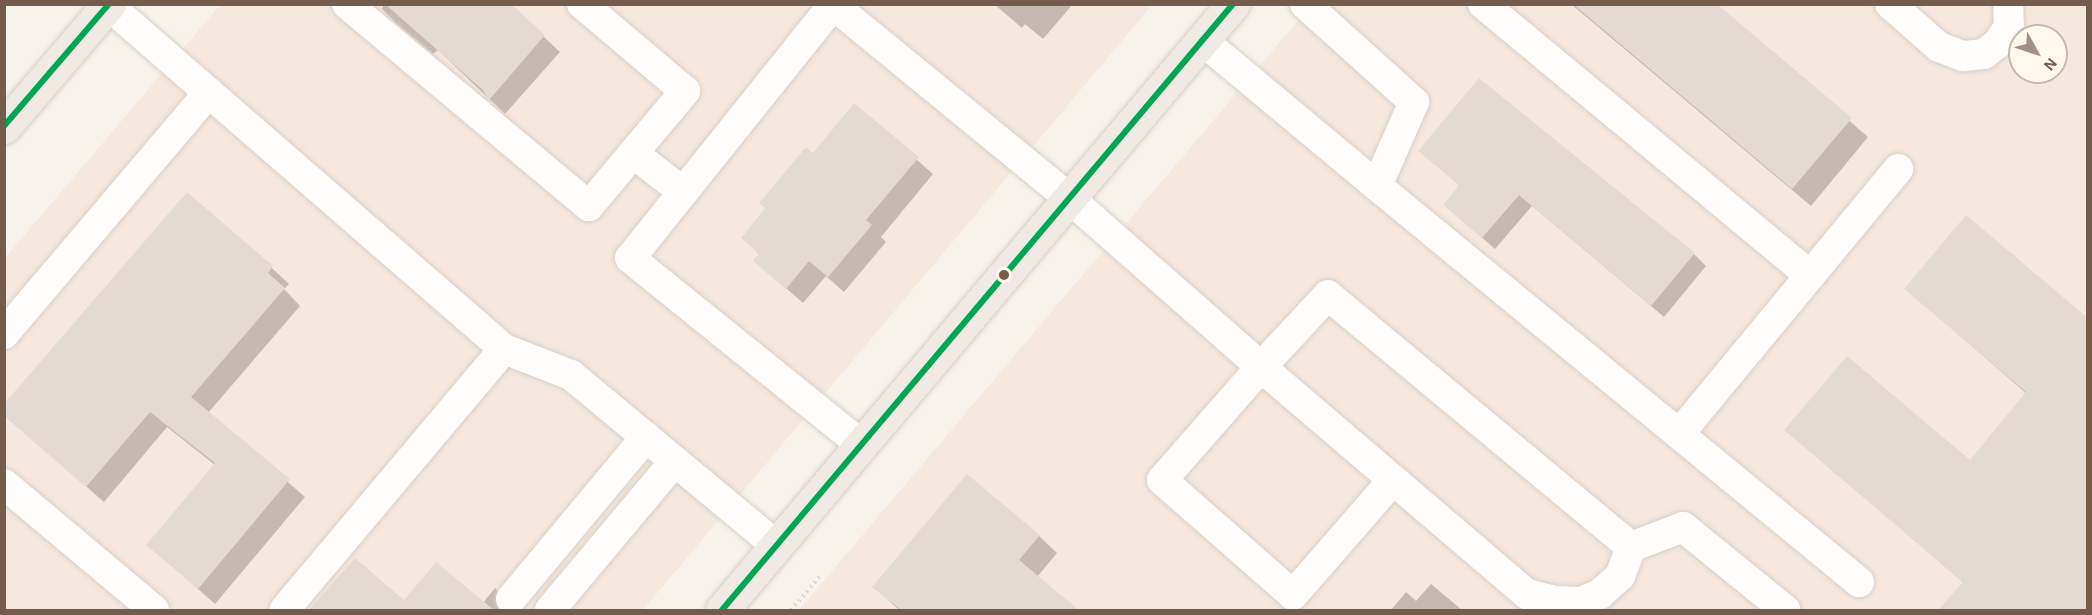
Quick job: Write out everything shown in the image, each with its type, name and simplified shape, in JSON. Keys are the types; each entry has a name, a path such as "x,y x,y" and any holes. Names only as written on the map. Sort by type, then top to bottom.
{"highway":[{"path":"722,610 1233,4"},
{"path":"4,127 108,5"}],"lane":[{"path":"347,4 589,206 686,91 582,4"},
{"path":"1305,4 1414,102 1377,186"},
{"path":"1483,4 1810,275"},
{"path":"1890,4 1939,47 1963,56 1984,54 1997,44 2009,27 2008,4"},
{"path":"108,5 504,349 571,375 777,546"},
{"path":"862,445 630,258 833,5 1070,199 1261,367 1527,594 1555,602 1581,602 1600,594 1620,576 1631,547 1683,527 1785,610"},
{"path":"1203,41 1859,582"},
{"path":"4,334 209,92"},
{"path":"633,153 683,192"},
{"path":"1679,434 1898,169"},
{"path":"1394,480 1293,595 1162,480 1328,295 1631,547"},
{"path":"284,610 504,349"},
{"path":"511,599 646,437"},
{"path":"550,610 675,461"},
{"path":"4,484 154,610"}],"path":[{"path":"792,610 821,575"}],"shaded area":[{"path":"220,5 1152,5 643,610 5,610 4,259"},
{"path":"1311,5 2087,5 2087,610 799,610"}],"building":[{"path":"385,4 511,4 545,35 489,100 483,90"},
{"path":"1573,4 1717,4 1852,118 1792,189"},
{"path":"1479,78 1695,253 1651,306 1519,195 1482,238 1443,205 1459,185 1418,151"},
{"path":"854,103 919,157 866,220 872,225 828,277 809,261 786,289 753,261 759,253 741,238 765,208 759,203 806,147 813,153"},
{"path":"187,192 273,266 268,273 285,288 191,397 290,479 198,589 146,545 215,463 150,412 86,487 4,416 4,404"},
{"path":"1966,215 2088,318 2088,610 1938,610 1963,582 1784,430 1847,356 1970,460 2026,392 1904,289"},
{"path":"967,474 1040,535 1019,560 1079,610 901,610 872,587"},
{"path":"355,558 404,600 436,562 494,610 309,610"}],"transit line":[{"path":"4,126 109,4"},
{"path":"722,610 1233,4"}]}
